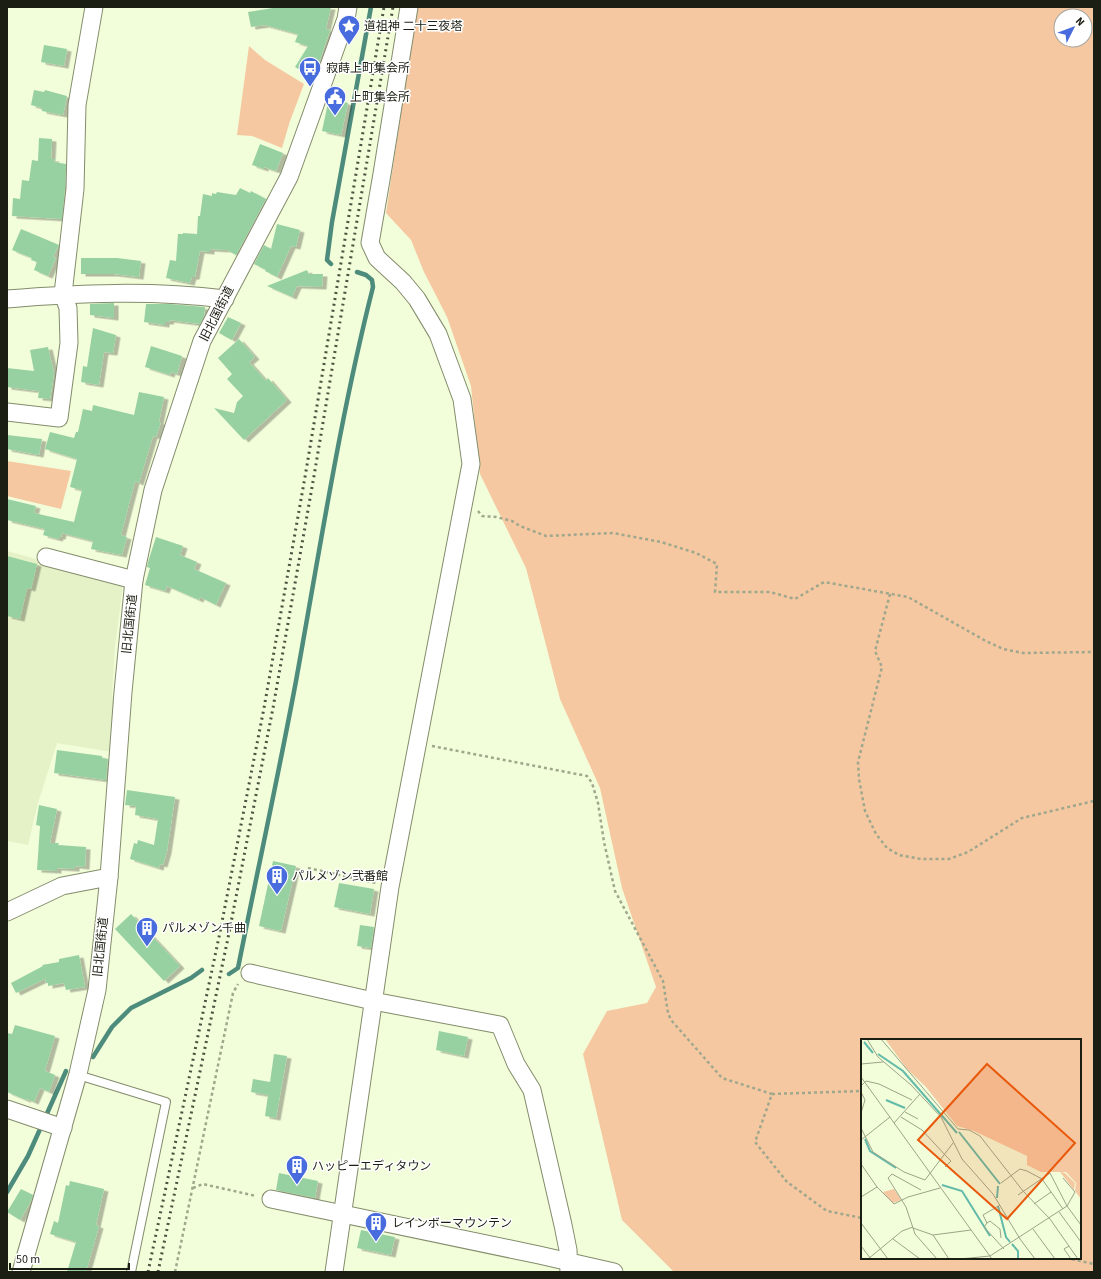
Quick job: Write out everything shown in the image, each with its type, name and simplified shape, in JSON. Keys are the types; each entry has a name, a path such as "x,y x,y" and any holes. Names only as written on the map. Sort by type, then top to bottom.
{"street":[{"path":"7,412 59,418 69,343 68,308 63,294 74,189 77,105 94,7"},
{"name":"旧北国街道","path":"21,1272 50,1124 78,1075 97,990 109,877 123,692 134,580 153,490 202,341 289,177 346,19 348,7"},
{"path":"334,1272 390,887 471,464 462,399 438,334 417,299 403,282 377,258 370,244 409,7"},
{"path":"7,299 63,294 187,294 224,299"},
{"path":"46,557 134,580"},
{"path":"7,912 62,886 109,877"},
{"path":"250,973 373,1001 500,1025 516,1064 532,1090 563,1225 568,1250 568,1267"},
{"path":"7,1108 50,1124"},
{"path":"270,1199 539,1255 568,1267 614,1272"}],"lane":[{"path":"78,1075 166,1102 131,1272"}],"path":[{"path":"476,505 482,516 496,517 512,521 520,526 546,536 613,534 661,542 696,553 717,564 715,592 770,592 795,599 824,582 908,598 1002,649 1023,653 1094,652"},
{"path":"890,594 875,651 882,667 858,762 859,779 865,811 876,834 887,848 899,855 921,859 949,859 968,852 1022,818 1094,800"},
{"path":"418,743 587,776 592,783 598,803 604,842 615,891 663,981 668,1013 671,1020 722,1078 772,1094 861,1091"},
{"path":"308,868 390,887"},
{"path":"175,1272 233,993 239,983 250,973"},
{"path":"772,1094 755,1142 787,1182 827,1211 861,1218"},
{"path":"192,1188 202,1184 270,1199"},
{"path":"1071,1259 1094,1264"}],"shaded area":[{"path":"417,7 1094,7 1094,1272 674,1272 622,1220 583,1054 607,1011 647,1003 656,987 622,888 600,788 560,699 526,568 480,474 471,386 447,317 424,272 411,240 386,213"},
{"path":"249,46 265,60 304,84 290,121 282,148 252,136 237,135"},
{"path":"7,461 71,471 61,509 7,496"},
{"path":"7,551 123,583 115,648 112,695 116,706 112,752 57,743 38,803 28,845 7,841"}],"building":[{"path":"279,7 331,7 326,29 330,30 314,78 295,67 308,46 295,42 298,34 265,25 251,27 248,12"},
{"path":"44,45 67,49 64,66 41,62"},
{"path":"34,90 44,92 45,90 67,96 63,115 42,111 42,108 31,105"},
{"name":"上町集会所","path":"329,98 348,103 341,135 322,131"},
{"path":"39,138 52,139 51,159 55,159 54,162 66,164 62,219 12,216 13,198 20,199 22,180 29,181 32,160 38,161"},
{"path":"260,144 283,153 276,171 252,165"},
{"path":"240,188 250,193 251,191 266,199 236,255 227,250 210,249 210,252 200,251 195,277 192,277 190,283 166,278 170,260 176,261 178,234 197,234 198,216 200,216 203,194 212,196 212,193 216,194 217,192 236,195"},
{"path":"277,224 300,230 296,247 291,246 277,277 254,264 264,245 271,249"},
{"path":"21,229 59,245 53,257 56,258 48,276 34,270 37,262 31,260 32,258 12,250"},
{"path":"81,258 117,258 141,261 139,277 114,274 81,274"},
{"path":"307,270 309,274 323,274 322,287 297,286 292,297 267,286"},
{"path":"114,303 114,318 90,315 90,304"},
{"path":"146,304 170,304 205,307 204,316 200,324 170,320 169,322 165,322 165,325 144,322"},
{"path":"228,317 241,323 232,340 219,333"},
{"path":"93,328 116,335 113,353 104,352 99,385 81,382 83,366 87,367"},
{"path":"239,339 255,357 249,362 266,381 268,378 287,400 244,440 214,408 234,413 237,402 243,396 227,379 232,374 218,358"},
{"path":"151,346 182,356 177,374 171,372 170,375 145,367"},
{"path":"48,347 54,373 50,399 38,398 39,391 7,387 7,368 34,371 30,350"},
{"path":"139,392 164,397 159,422 161,422 156,437 153,436 139,483 135,481 121,535 127,537 122,555 91,549 93,541 62,533 61,537 58,539 43,535 45,529 7,520 7,499 36,506 34,513 74,522 82,490 70,487 77,459 45,449 50,432 74,438 76,432 78,432 83,409 92,411 93,405 134,415"},
{"path":"7,435 42,439 39,455 7,449"},
{"path":"156,537 183,546 180,555 197,562 194,569 226,583 216,605 200,597 199,600 167,586 165,591 145,585 150,568 147,567 148,562"},
{"path":"7,556 37,564 31,589 27,588 20,619 7,616"},
{"path":"57,750 102,756 102,758 108,759 106,780 54,773"},
{"path":"127,790 175,797 167,851 163,865 160,864 159,868 130,859 134,843 137,844 138,840 154,845 158,819 135,815 136,806 125,805"},
{"path":"39,805 57,809 50,843 86,847 85,867 75,866 75,869 57,868 57,871 37,870 40,826 36,825"},
{"name":"パルメゾン弐番館","path":"273,861 296,866 281,931 259,926"},
{"path":"339,883 374,889 370,914 334,907"},
{"name":"パルメゾン千曲","path":"131,914 180,966 164,981 115,929"},
{"path":"360,925 374,927 371,948 357,946"},
{"path":"79,955 85,987 66,990 64,983 48,986 45,979 16,993 11,983 43,966 42,965 59,962 59,959"},
{"path":"15,1025 55,1036 45,1071 55,1075 49,1092 40,1088 34,1102 7,1092 7,1033 12,1034"},
{"path":"439,1031 468,1037 464,1056 436,1050"},
{"path":"274,1054 287,1056 276,1118 265,1116 268,1095 251,1092 253,1079 270,1082"},
{"name":"ハッピーエディタウン","path":"279,1173 318,1181 315,1198 276,1190"},
{"path":"70,1181 104,1189 96,1225 99,1226 86,1272 67,1272 76,1242 50,1234 54,1221 58,1223 66,1185 69,1186"},
{"path":"21,1189 33,1195 20,1220 7,1212"},
{"name":"レインボーマウンテン","path":"361,1230 395,1237 391,1255 357,1248"}],"waterway":[{"path":"331,264 327,260 332,222 371,7"},
{"path":"229,974 238,968 296,681 340,434 373,287 372,280 366,275 357,272"},
{"path":"93,1057 112,1027 131,1008 191,978 202,970"},
{"path":"7,1192 28,1156 66,1071"}],"railway":[{"path":"148,1272 219,937 264,708 305,477 384,7"},
{"path":"158,1272 228,938 273,708 314,476 393,7"}],"place":[{"name":"道祖神 二十三夜塔","path":"349,46"},
{"name":"寂蒔上町集会所","path":"310,88"},
{"name":"上町集会所","path":"335,116"},
{"name":"パルメゾン弐番館","path":"277,896"},
{"name":"パルメゾン千曲","path":"147,948"},
{"name":"ハッピーエディタウン","path":"297,1186"},
{"name":"レインボーマウンテン","path":"376,1242"}]}
